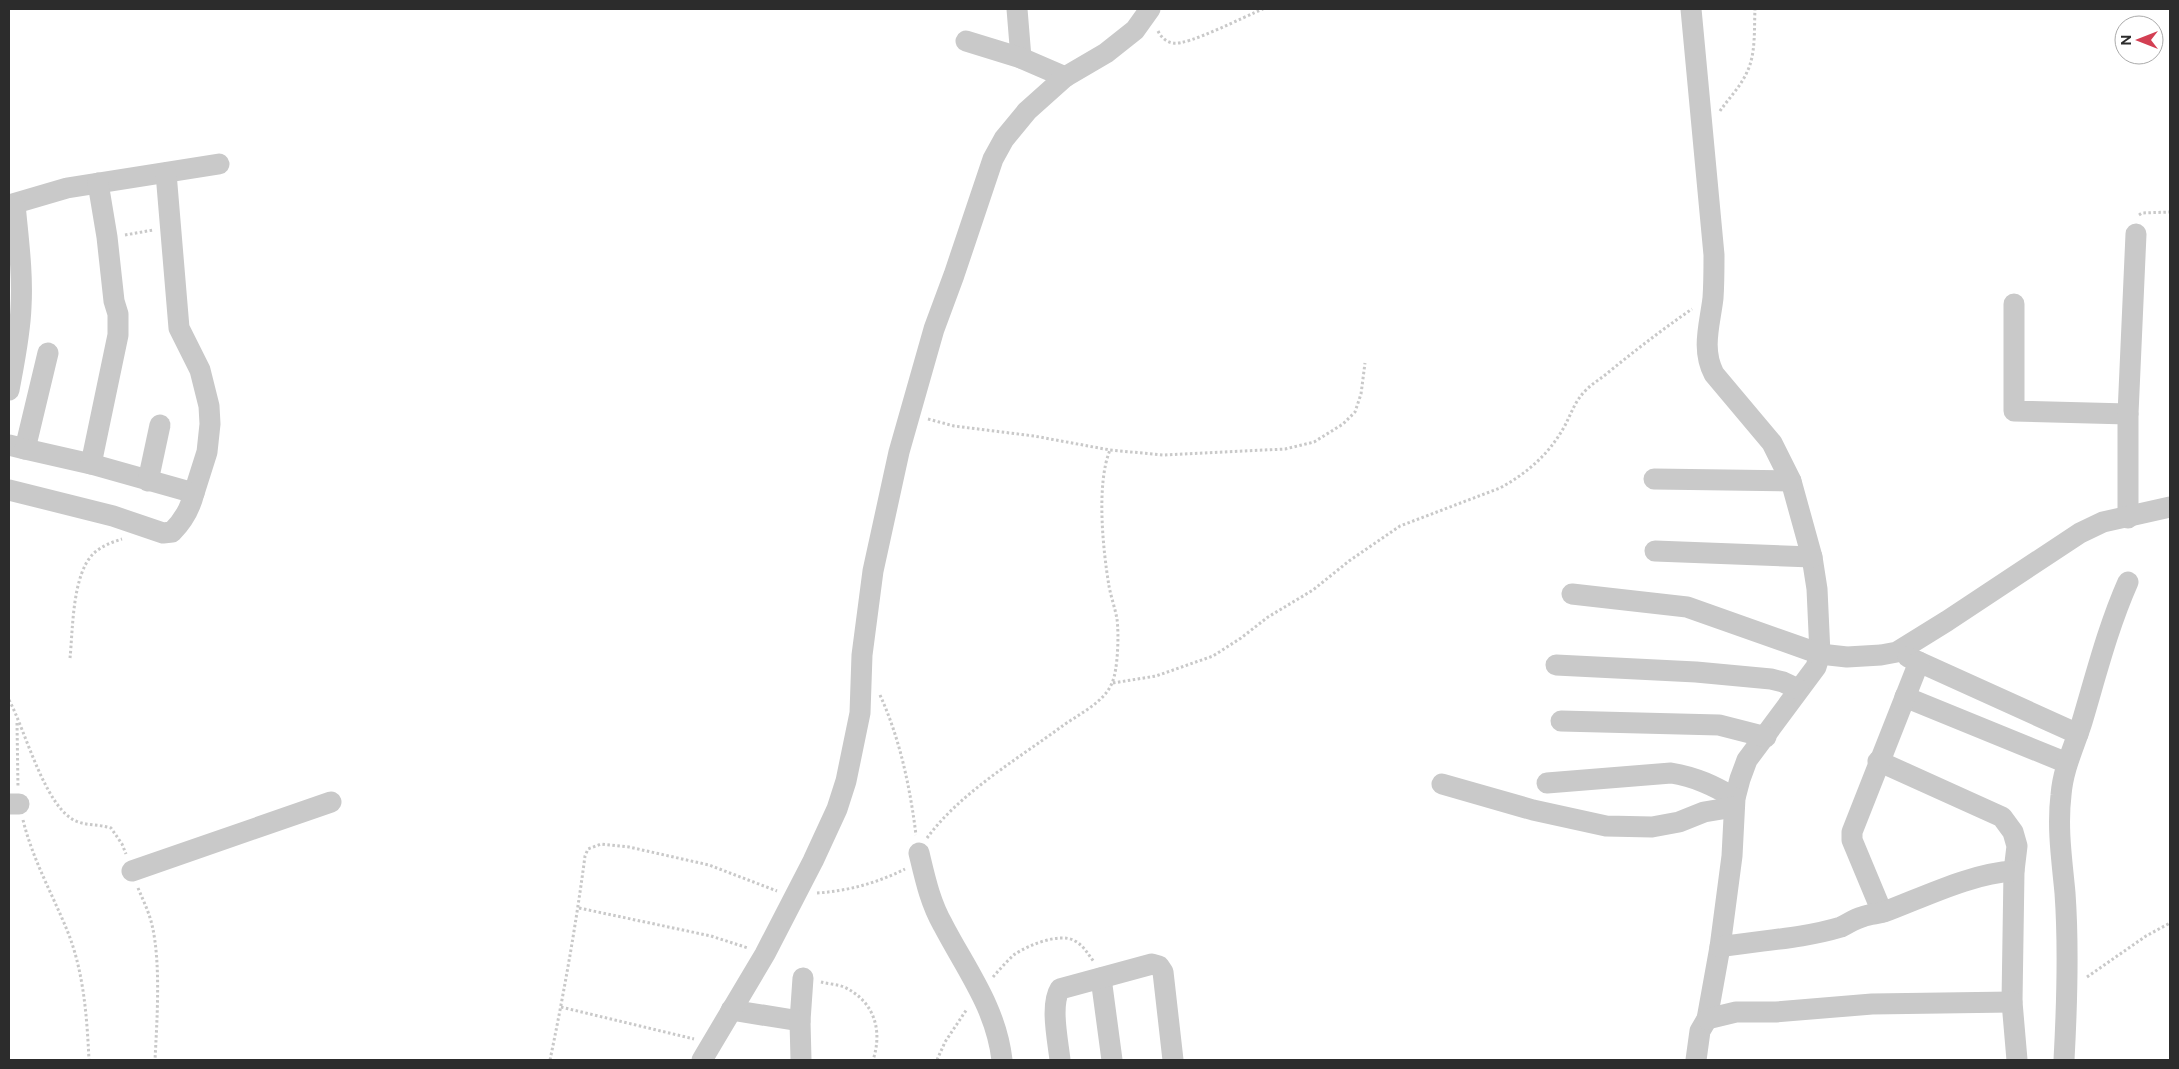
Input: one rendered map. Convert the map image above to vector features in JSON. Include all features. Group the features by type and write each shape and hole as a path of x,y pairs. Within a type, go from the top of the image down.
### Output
{"street":[{"path":"1017,9 1021,58"},
{"path":"1691,9 1714,255 1713,296 1706,349 1708,362 1714,374 1772,443 1791,481 1812,557 1817,589 1820,654 1816,667 1766,737 1747,760 1740,779 1735,803 1732,856 1720,947 1707,1019 1700,1031 1696,1060"},
{"path":"707,1052 765,954 813,861 837,809 846,781 860,713 862,655 873,571 900,452 934,330 993,159 1004,139 1027,112 1065,77 1106,53 1134,30 1149,11"},
{"path":"966,41 1021,58 1065,77"},
{"path":"9,390 15,362 21,307 21,257 12,205 67,188 219,164"},
{"path":"9,490 105,514 163,533 172,532 187,515 206,452 210,424 209,406 200,370 179,328 166,173"},
{"path":"91,464 118,335 118,314 114,301 107,237 98,183"},
{"path":"2128,518 2128,414 2136,234"},
{"path":"2014,304 2014,411 2128,414"},
{"path":"48,353 17,447 91,464 194,493"},
{"path":"148,481 160,425"},
{"path":"1654,478 1791,481"},
{"path":"1572,594 1687,607 1820,654 1847,657 1896,652 1947,621 2080,533 2103,522 2128,518 2170,507"},
{"path":"1655,551 1812,557"},
{"path":"2064,1060 2067,990 2065,893 2059,820 2061,794 2066,763 2078,734 2117,606 2128,582"},
{"path":"1896,652 2078,734"},
{"path":"1882,912 1852,840 1852,832 1919,662"},
{"path":"1556,665 1696,672 1771,679 1783,682 1798,690"},
{"path":"1905,696 2066,763"},
{"path":"1561,721 1719,725 1766,737"},
{"path":"1878,762 2002,817 2013,832 2017,846 2014,871 2012,1002 2017,1060"},
{"path":"1547,783 1671,773 1691,776 1708,783 1735,803"},
{"path":"1442,784 1533,810 1606,826 1652,827 1679,822 1735,803"},
{"path":"132,871 331,802"},
{"path":"919,853 930,897 942,924 980,991 995,1023 1002,1060"},
{"path":"1720,947 1807,935 1843,926 1862,917 1882,912 1934,892 1997,872 2014,871"},
{"path":"1060,1060 1055,1011 1056,995 1060,989 1152,964 1159,966 1162,972 1174,1060"},
{"path":"801,1060 800,1021 803,978"},
{"path":"1101,978 1112,1060"},
{"path":"1707,1019 1736,1012 1776,1012 1872,1004 2012,1002"},
{"path":"731,1010 800,1021"}],"path":[{"path":"1149,11 1161,36 1166,40 1177,43 1188,42 1263,9"},
{"path":"1703,125 1720,111 1743,81 1748,70 1752,56 1755,9"},
{"path":"107,237 171,228"},
{"path":"1112,683 1156,676 1213,656 1242,638 1268,617 1313,590 1349,561 1400,526 1500,488 1514,480 1535,464 1552,446 1564,428 1574,404 1586,390 1655,334 1713,296"},
{"path":"910,414 954,426 1034,436 1119,451 1163,455 1285,449 1314,442 1343,424 1355,412 1362,394 1366,363"},
{"path":"70,658 76,601 86,563 103,547 148,529"},
{"path":"877,689 889,715 902,756 919,853"},
{"path":"9,700 37,766 61,810 75,821 110,828 122,844 152,925 156,1005 155,1060"},
{"path":"18,720 14,804 69,936 78,965 87,1023 89,1060"},
{"path":"2067,990 2146,936 2170,923"},
{"path":"937,1060 945,1042 980,991 1016,953 1060,938 1074,940 1084,948 1094,962 1101,978"},
{"path":"561,1007 707,1052"}]}
